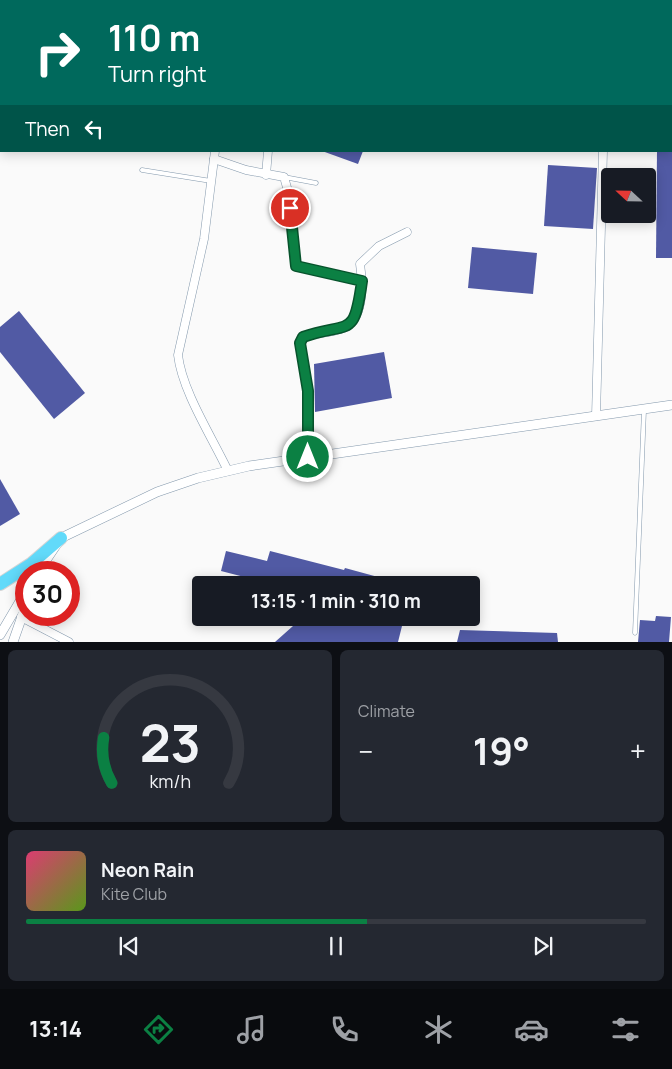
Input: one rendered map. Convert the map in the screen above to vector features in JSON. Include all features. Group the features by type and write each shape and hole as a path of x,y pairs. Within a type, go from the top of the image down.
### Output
{"highway":[{"path":"0,584 31,564 61,538"}],"street":[{"path":"266,175 268,152"},
{"path":"596,416 603,152"},
{"path":"228,470 186,386 180,369 178,355 204,239 215,155 266,175 284,177 288,191 296,266 362,281"},
{"path":"308,457 308,391 300,343 303,337 342,329 352,323 358,309 362,281 360,264 367,255 379,246 407,232"},
{"path":"45,561 61,538 158,492 228,470 672,405"},
{"path":"0,635 15,610"},
{"path":"13,642 18,626"},
{"path":"38,626 69,642"}],"lane":[{"path":"142,170 211,181"},
{"path":"284,177 316,183"},
{"path":"635,633 644,409"}],"building":[{"path":"325,152 363,152 358,164"},
{"path":"657,152 672,152 672,258 656,258"},
{"path":"548,165 597,168 593,229 544,226"},
{"path":"472,247 537,253 533,294 468,288"},
{"path":"19,311 85,393 54,419 0,352 0,327"},
{"path":"384,352 392,398 315,412 314,364"},
{"path":"0,479 20,514 0,526"},
{"path":"226,551 267,561 270,551 374,576 240,576 221,571"},
{"path":"656,616 671,617 669,642 638,642 640,620 655,621"},
{"path":"293,626 402,626 398,642 275,642"},
{"path":"460,630 557,633 558,642 457,642"}],"route":[{"path":"290,208 296,266 362,281 358,309 352,323 342,329 315,333 303,337 300,343 308,391 308,457"}]}
